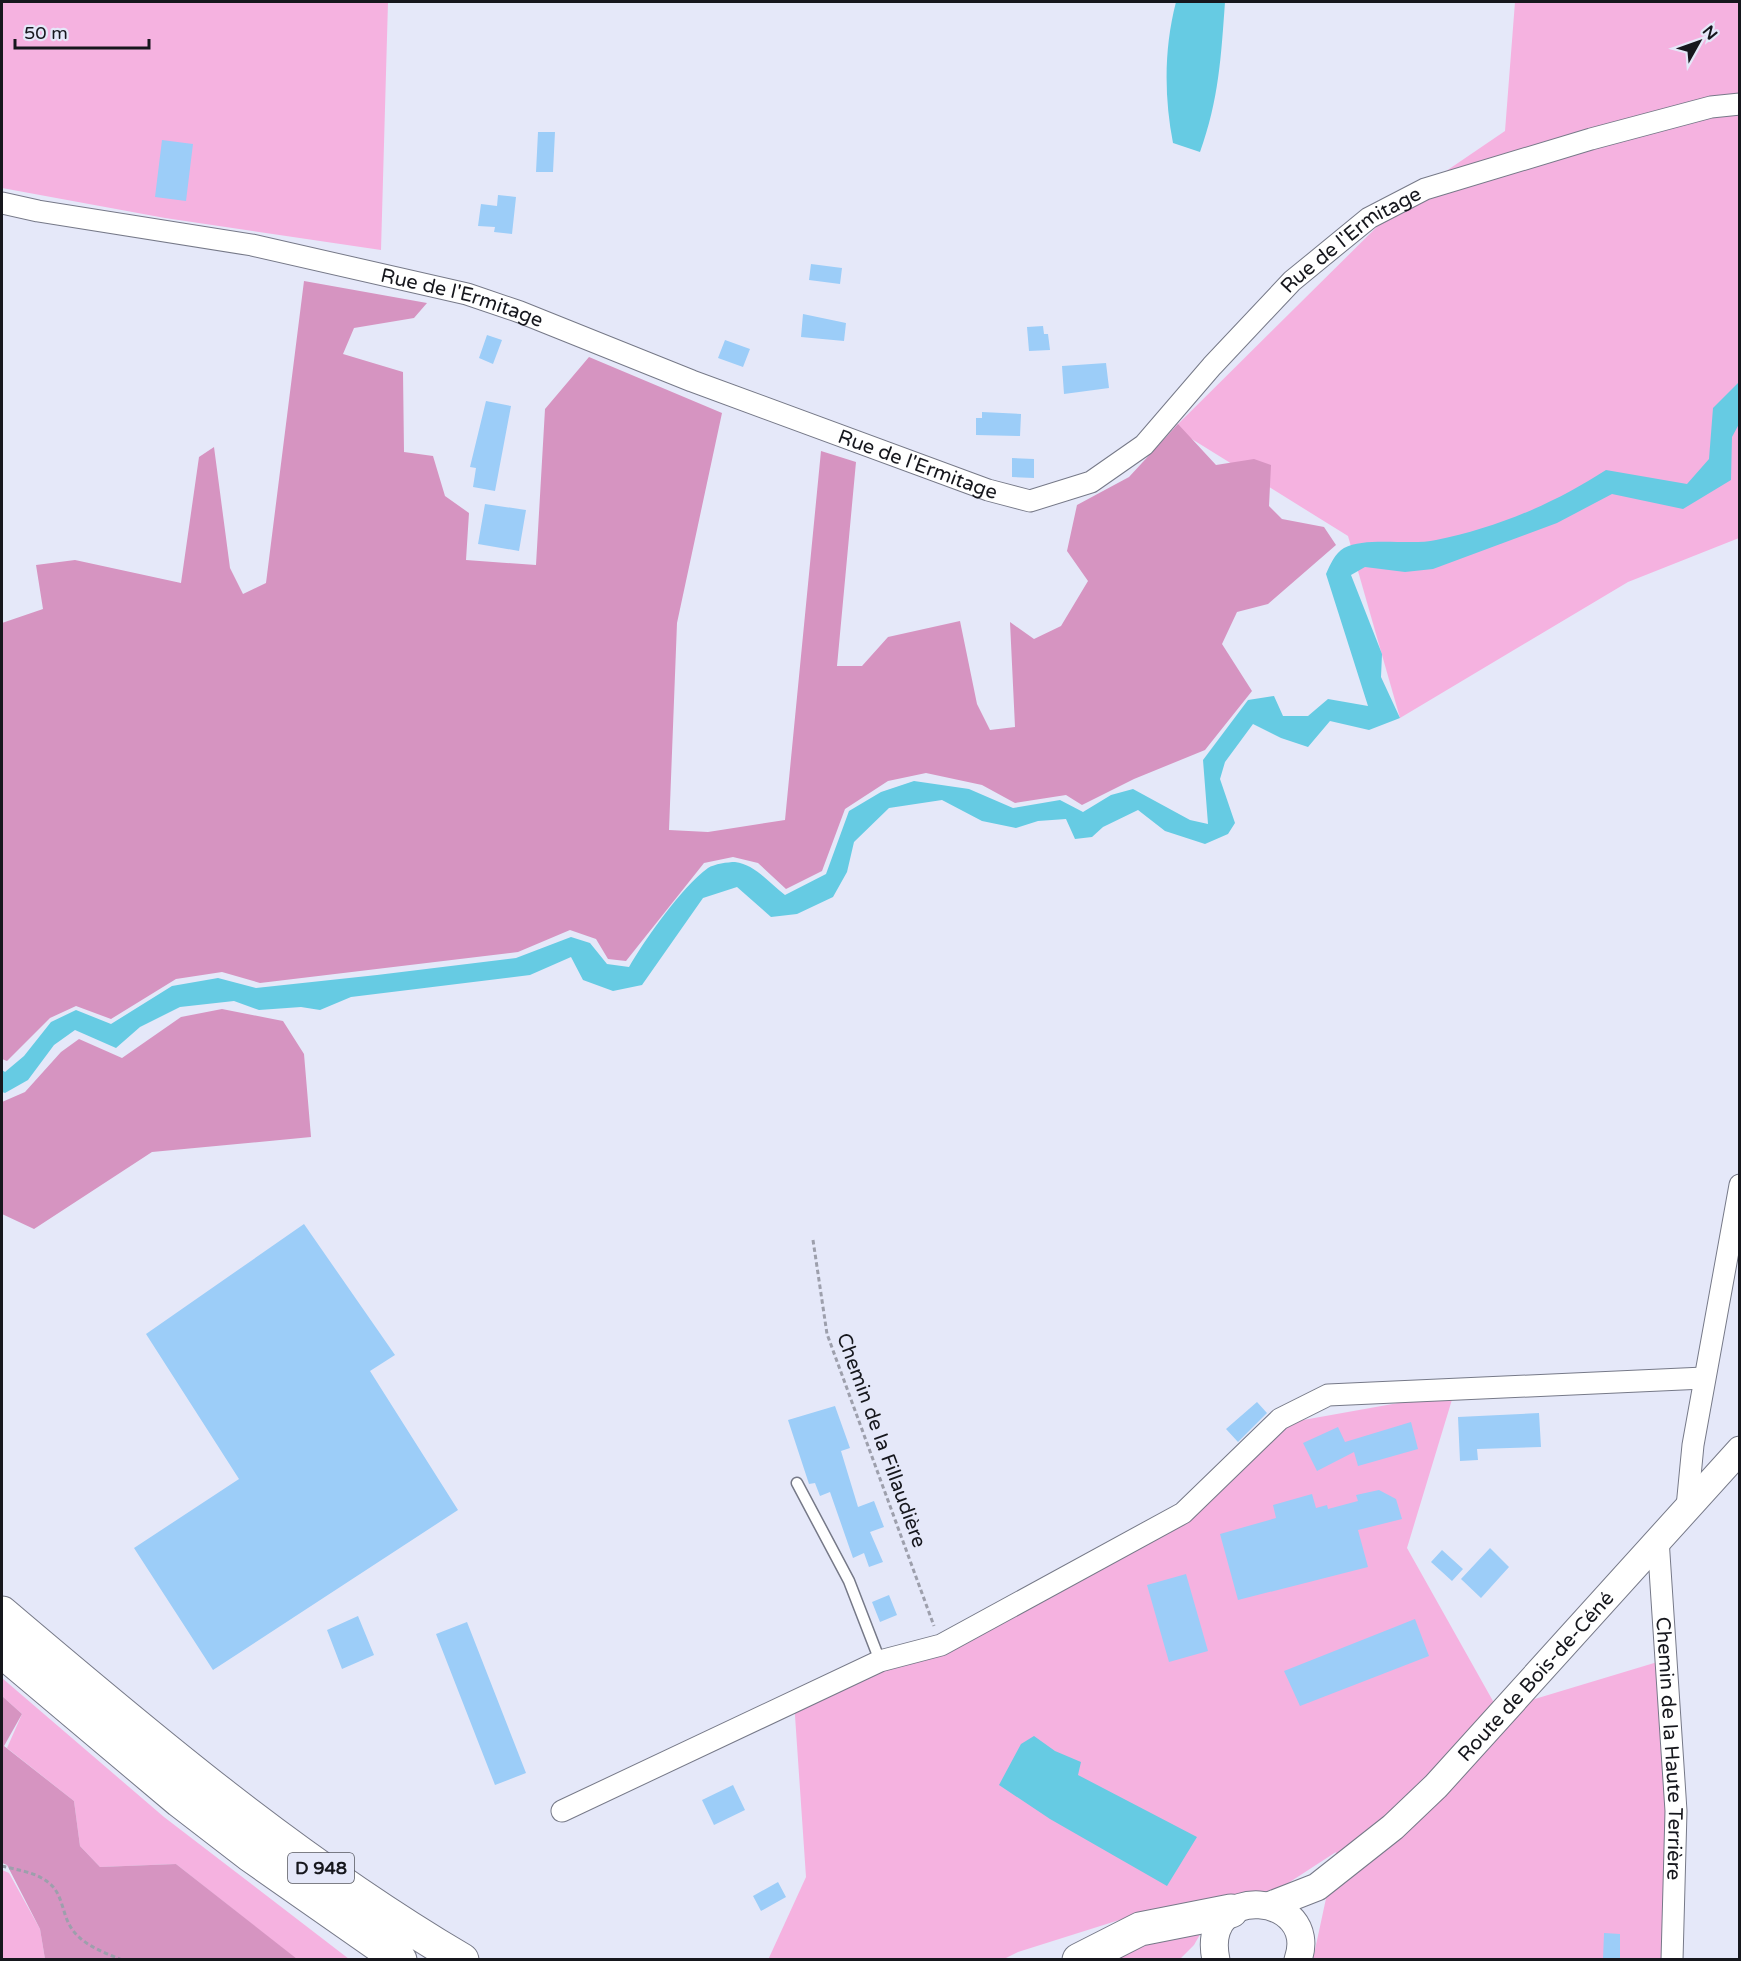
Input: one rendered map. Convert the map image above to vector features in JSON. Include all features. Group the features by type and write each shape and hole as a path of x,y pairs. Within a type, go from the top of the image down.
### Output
{"highway":[{"name":"D 948","path":"2,1613 111,1705 248,1814 363,1898 462,1959"},
{"name":"D 948","path":"2,1651 180,1801 322,1907 400,1959"},
{"path":"322,1907 385,1959"},
{"path":"1079,1959 1140,1929 1232,1911"}],"street":[{"name":"Rue de l'Ermitage","path":"2,203 38,212 252,245 467,294 520,312 692,381 988,490 1030,501 1091,482 1144,445 1212,366 1292,281 1369,218 1425,189 1470,175 1689,113 1740,104"},
{"path":"1687,1507 1704,1378 1740,1185"},
{"path":"562,1810 880,1661 941,1645 1183,1513 1280,1419 1328,1395 1704,1378"},
{"name":"Route de Bois-de-Céné","path":"1317,1887 1386,1833 1436,1786 1740,1450"},
{"name":"Chemin de la Haute Terrière","path":"1658,1539 1676,1811 1672,1959"},
{"path":"1271,1905 1317,1887"},
{"path":"1296,1927 1317,1887"},
{"path":"1209,1955 1216,1933 1232,1911 1244,1905 1257,1903 1271,1905 1290,1918 1300,1940 1298,1959"}],"lane":[{"path":"797,1482 849,1581 880,1661"}],"path":[{"name":"Chemin de la Fillaudière","path":"813,1240 827,1334 941,1645"},
{"path":"2,1866 34,1874 49,1883 58,1893 69,1925 80,1938 94,1948 122,1959"}],"shaded area":[{"path":"2,2 388,2 381,250 165,218 2,188"},
{"path":"1515,2 1739,2 1739,538 1628,582 1400,718 1348,536 1174,428 1405,199 1505,131"},
{"path":"304,281 427,303 414,318 354,328 343,354 403,372 404,452 433,456 445,496 469,513 466,560 536,565 545,409 589,357 722,413 677,623 669,830 708,832 785,820 821,451 856,462 837,666 862,666 888,637 960,621 977,704 990,730 1015,727 1010,622 1034,639 1061,626 1088,581 1067,551 1077,505 1129,477 1178,424 1216,465 1254,459 1271,465 1269,506 1282,519 1324,527 1336,545 1268,604 1237,612 1222,644 1252,691 1205,750 1134,779 1082,805 1066,795 1015,803 982,785 926,773 888,781 845,809 822,871 786,889 758,863 733,857 704,863 626,961 608,959 596,939 570,930 518,952 260,983 222,972 176,979 111,1019 76,1006 50,1018 7,1061 2,1059 2,623 43,609 36,565 75,560 181,583 199,457 214,447 230,568 243,594 266,583"},
{"path":"222,1009 283,1021 304,1054 311,1137 152,1152 34,1229 2,1214 2,1102 25,1092 61,1052 79,1039 122,1058 181,1017"},
{"path":"1454,1393 1407,1548 1498,1710 1674,1657 1679,1959 1313,1959 1336,1852 1279,1889 1151,1910 1018,1952 1004,1959 768,1960 806,1877 794,1701 1145,1544 1292,1422"},
{"path":"2,1678 164,1817 349,1959 296,1959 176,1864 100,1867 80,1846 74,1801 7,1748 22,1714 2,1696"},
{"path":"2,1696 22,1714 4,1746 74,1801 80,1846 100,1867 176,1864 297,1959 45,1959 40,1929 7,1865 2,1863"},
{"path":"2,1870 9,1873 40,1929 45,1959 2,1960"},
{"path":"1206,1924 1194,1945 1180,1959 1099,1960"}],"water":[{"path":"1176,2 1225,2 1215,96 1200,152 1173,143 1170,126 1167,55"},
{"path":"1739,382 1739,424 1732,437 1731,480 1683,509 1612,494 1557,523 1433,569 1405,572 1365,567 1351,575 1382,654 1381,677 1400,718 1369,730 1330,721 1308,747 1281,738 1253,724 1225,762 1220,779 1235,823 1228,834 1205,844 1165,831 1138,810 1103,827 1092,837 1075,839 1066,819 1038,821 1016,828 982,821 942,800 889,808 854,842 847,872 833,897 797,914 771,917 737,887 703,898 642,985 613,991 583,980 571,957 530,975 351,997 320,1010 301,1007 259,1010 234,1001 180,1007 140,1027 116,1048 75,1030 54,1045 28,1080 5,1093 2,1092 2,1070 5,1072 24,1056 51,1022 76,1010 111,1024 172,986 218,978 256,988 516,958 571,937 590,943 607,964 629,967 654,928 676,900 708,868 729,862 743,864 756,871 785,895 826,874 849,811 881,792 914,781 969,789 1013,808 1060,800 1083,812 1111,795 1133,789 1190,820 1208,824 1203,760 1248,700 1274,696 1283,716 1308,716 1328,699 1368,706 1326,574 1341,550 1354,544 1426,542 1481,529 1525,513 1567,493 1606,470 1687,484 1709,459 1713,408"},
{"path":"1034,1736 1055,1751 1081,1762 1078,1775 1197,1837 1167,1886 1050,1819 999,1785 1021,1744"}],"building":[{"path":"538,132 555,132 553,172 536,172"},
{"path":"162,140 193,144 186,201 155,197"},
{"path":"498,195 516,197 512,234 494,232 495,227 478,226 481,204 497,206"},
{"path":"811,264 842,268 840,284 809,280"},
{"path":"803,314 846,323 844,341 801,337"},
{"path":"1043,326 1044,334 1048,334 1050,350 1029,351 1027,327"},
{"path":"487,335 502,340 493,364 479,358"},
{"path":"725,340 750,349 743,367 718,358"},
{"path":"1106,363 1109,388 1064,394 1062,366"},
{"path":"486,401 511,406 495,491 473,487 476,468 470,467"},
{"path":"982,412 1021,414 1020,436 976,435 976,418 982,418"},
{"path":"1012,458 1034,459 1034,478 1012,477"},
{"path":"485,504 526,510 519,551 478,544"},
{"path":"304,1224 395,1355 370,1371 458,1510 213,1670 134,1548 239,1479 146,1334"},
{"path":"1257,1402 1267,1413 1238,1442 1226,1429"},
{"path":"835,1406 850,1448 841,1451 858,1507 874,1501 884,1527 870,1532 883,1562 869,1567 864,1553 853,1558 830,1492 820,1496 815,1483 809,1484 788,1420"},
{"path":"1539,1413 1541,1447 1477,1449 1478,1460 1460,1461 1458,1417"},
{"path":"1411,1422 1418,1449 1358,1466 1354,1452 1317,1471 1303,1443 1338,1427 1345,1442"},
{"path":"1379,1490 1396,1499 1402,1519 1358,1530 1368,1567 1238,1600 1220,1534 1276,1518 1273,1505 1312,1494 1316,1508 1327,1505 1328,1509 1358,1501 1356,1495"},
{"path":"1490,1548 1509,1567 1481,1598 1461,1579"},
{"path":"1442,1550 1463,1569 1452,1581 1431,1562"},
{"path":"1186,1574 1208,1651 1169,1662 1147,1585"},
{"path":"889,1595 897,1615 880,1622 872,1602"},
{"path":"358,1616 374,1655 342,1669 327,1630"},
{"path":"1415,1619 1429,1656 1300,1706 1284,1671"},
{"path":"467,1622 526,1773 495,1785 436,1634"},
{"path":"733,1785 745,1810 714,1825 702,1800"},
{"path":"778,1882 786,1897 761,1911 753,1896"},
{"path":"1604,1933 1620,1934 1620,1959 1603,1959"}]}
